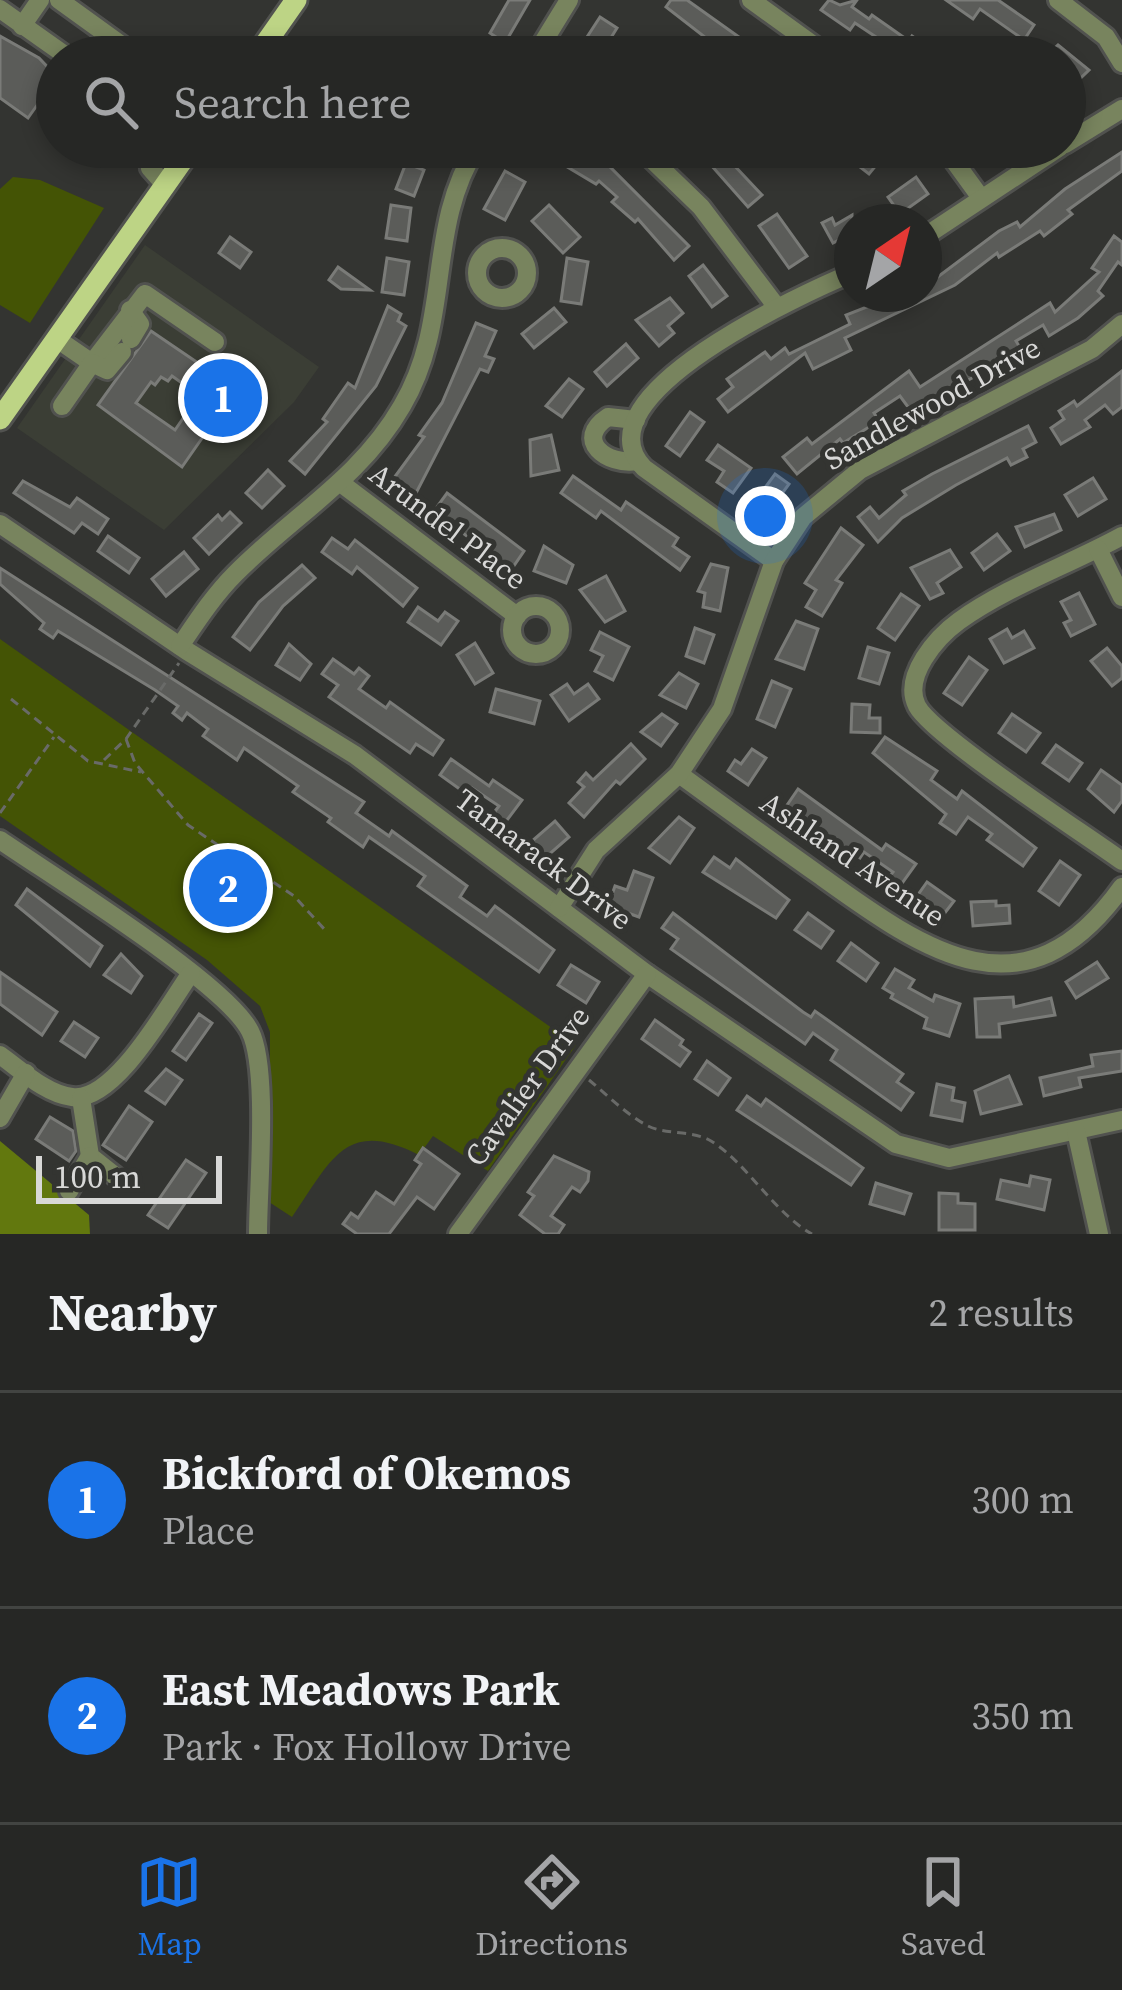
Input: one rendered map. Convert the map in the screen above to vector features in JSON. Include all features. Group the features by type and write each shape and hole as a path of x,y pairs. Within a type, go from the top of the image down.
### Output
{"main road":[{"path":"271,36 296,0"},
{"path":"0,419 177,168"}],"street":[{"path":"22,26 40,0"},
{"path":"59,0 109,36"},
{"path":"548,36 569,0"},
{"path":"751,0 801,36"},
{"path":"1058,0 1106,38 1122,63"},
{"path":"1,12 37,36"},
{"path":"1086,131 1122,109"},
{"path":"150,168 165,185"},
{"path":"183,649 236,572 342,484 387,429 421,371 437,316 446,209 466,168"},
{"path":"661,168 701,207 776,306"},
{"path":"959,168 981,198"},
{"path":"942,225 1027,168"},
{"path":"443,264 477,272"},
{"path":"637,461 634,430 644,406 725,333 834,281"},
{"path":"62,406 145,294 215,342"},
{"path":"57,339 107,370 140,324 130,310"},
{"name":"Sandlewood Drive","path":"559,908 596,850 679,775 730,692 774,561 803,517 860,470 1092,349 1122,324"},
{"path":"634,430 608,417 593,434 602,456 637,461 774,561"},
{"name":"Arundel Place","path":"342,484 517,616"},
{"name":"Tamarack Drive","path":"0,524 183,649 355,754 647,974 896,1144 949,1158 1122,1120"},
{"path":"1122,536 979,609 939,640 922,663 913,692 918,708 933,723 1122,861"},
{"path":"1098,549 1122,597"},
{"name":"Ashland Avenue","path":"679,775 906,937 959,959 1020,960 1070,941 1122,887"},
{"path":"0,840 190,973 252,1033 258,1071 258,1234"},
{"path":"0,1055 54,1092 81,1098 94,1095 119,1074 190,973"},
{"name":"Cavalier Drive","path":"458,1234 647,974"},
{"path":"0,1118 26,1073"},
{"path":"69,1191 90,1156 81,1098"},
{"path":"1076,1131 1099,1234"},
{"path":"90,1156 118,1180"}],"path":[{"path":"102,761 126,739 183,649"},
{"path":"11,699 88,761 145,773"},
{"path":"0,813 54,736"},
{"path":"126,739 145,773 188,825 295,896 326,932"},
{"path":"574,1069 649,1127 712,1142 754,1185 770,1193 791,1224 812,1234"}],"shaded area":[{"path":"145,245 319,367 294,402 164,530 17,428"}],"green space":[{"path":"13,177 40,180 104,208 30,323 0,305 0,189"},
{"path":"0,639 576,1045 488,1171 433,1136 419,1155 394,1144 357,1143 330,1163 292,1217 269,1202 270,1032 260,1006 207,960 0,816"},
{"path":"0,1141 89,1215 90,1234 0,1234"}],"building":[{"path":"509,0 530,0 509,36 490,33"},
{"path":"671,0 687,0 738,36 703,36 666,7"},
{"path":"829,0 840,5 857,0 852,7 902,36 874,36 855,23 850,30 821,10"},
{"path":"946,0 998,0 1034,25 1027,36 1018,36 980,9 973,19"},
{"path":"600,17 617,28 612,36 588,36"},
{"path":"0,36 36,56 36,107 28,118 0,98"},
{"path":"1122,152 1122,171 1068,210 1072,214 1044,236 1040,231 999,257 997,253 942,291 942,274 999,231 1017,222 1020,227 1065,189"},
{"path":"404,168 424,170 414,196 396,189"},
{"path":"569,168 611,168 689,246 674,260 638,219 635,222 612,202 617,197 599,181 596,184"},
{"path":"714,168 737,168 762,195 748,207"},
{"path":"505,171 525,182 505,220 484,209"},
{"path":"916,177 928,194 914,204 893,204 888,197"},
{"path":"391,205 411,208 407,241 386,238"},
{"path":"549,205 580,237 563,253 532,221"},
{"path":"777,214 807,256 789,268 759,226"},
{"path":"832,218 834,223 833,243 822,223"},
{"path":"1114,236 1122,242 1122,265 1118,262 1098,291 1103,296 1078,318 1049,336 1043,325 1016,341 1022,351 911,411 900,396 874,413 879,421 843,443 840,439 797,474 783,457 807,438 812,444 909,371 920,387 1050,303 1055,312 1099,272 1092,268"},
{"path":"230,237 251,252 240,268 219,253"},
{"path":"387,258 409,262 404,295 382,292"},
{"path":"567,258 588,262 581,304 561,301"},
{"path":"703,265 727,296 712,307 689,276"},
{"path":"338,267 370,290 341,289 329,280"},
{"path":"670,298 683,313 668,326 674,333 659,346 636,320"},
{"path":"388,306 401,314 398,321 406,326 376,386 305,474 290,461 327,422 323,419 348,383 355,388"},
{"path":"554,308 566,322 534,348 522,334"},
{"path":"899,312 845,338 851,350 813,369 805,353 728,412 718,399 733,387 727,379 765,352 771,359 785,348 789,354 850,324 846,315"},
{"path":"476,323 496,331 485,356 494,359 488,372 480,369 413,499 391,482 424,437 419,435 442,403"},
{"path":"151,331 226,382 240,364 262,379 234,420 221,411 182,467 98,405","holes":["172,376 199,395 175,430 136,403 151,382 155,385 161,377 168,381"]},
{"path":"626,344 638,358 607,386 595,372"},
{"path":"1122,371 1122,407 1113,414 1105,405 1085,420 1090,427 1061,444 1051,428 1064,419 1059,411 1074,401 1077,406"},
{"path":"569,379 583,389 562,417 546,406"},
{"path":"690,412 704,422 680,456 666,446"},
{"path":"1028,426 1036,442 1023,449 1027,457 1011,465 1007,458 956,485 902,518 878,542 858,517 870,507 879,518 906,495 903,491"},
{"path":"551,435 559,470 531,476 530,440"},
{"path":"718,445 751,468 733,493 717,482 724,471 707,460"},
{"path":"268,470 284,486 262,508 246,493"},
{"path":"775,474 789,484 765,517 751,507"},
{"path":"573,476 621,510 626,502 678,538 673,546 689,557 680,570 601,511 596,518 561,493"},
{"path":"1093,478 1106,499 1078,516 1065,495"},
{"path":"23,481 70,507 77,498 108,519 98,534 82,523 74,533 14,493"},
{"path":"447,493 524,551 511,570 434,511"},
{"path":"230,512 241,523 209,554 194,538 218,515 222,520"},
{"path":"1054,514 1061,530 1025,547 1016,527"},
{"path":"841,528 863,545 836,580 842,583 822,616 806,607 816,590 805,583"},
{"path":"997,534 1010,551 984,570 972,553"},
{"path":"108,536 139,558 129,573 98,551"},
{"path":"332,538 348,549 355,540 417,588 403,606 357,567 352,574 322,552"},
{"path":"544,546 573,565 566,583 534,571"},
{"path":"950,550 961,567 937,583 943,593 930,599 911,568"},
{"path":"184,552 198,569 166,596 152,579"},
{"path":"711,564 728,568 720,611 703,607 705,593 698,591"},
{"path":"302,565 315,578 283,606 250,650 233,637 259,602"},
{"path":"0,568 364,802 356,813 389,836 392,831 467,886 460,897 487,916 495,906 554,950 539,972 418,886 425,876 369,837 363,847 328,822 331,818 293,792 298,786 244,748 237,760 203,736 208,729 187,713 182,720 173,713 178,706 155,690 58,631 53,638 40,629 44,623 0,584"},
{"path":"606,576 625,611 605,622 580,590"},
{"path":"1079,593 1095,624 1071,636 1064,623 1071,620 1061,602"},
{"path":"901,594 919,606 895,640 878,628"},
{"path":"418,607 438,621 445,612 458,621 441,645 408,622"},
{"path":"796,621 818,629 804,669 776,659"},
{"path":"695,628 714,635 704,663 686,656"},
{"path":"1007,629 1012,638 1024,631 1034,648 1004,663 990,639"},
{"path":"600,632 629,647 613,680 595,671 603,656 591,650"},
{"path":"475,643 493,673 475,684 457,655"},
{"path":"289,644 311,664 300,680 276,665"},
{"path":"868,647 889,653 879,684 859,678"},
{"path":"1107,648 1122,666 1122,678 1112,686 1091,661"},
{"path":"969,657 987,670 962,705 944,693"},
{"path":"333,659 354,674 359,668 369,676 359,689 386,708 390,702 443,740 433,755 416,744 410,753 329,697 338,685 322,674"},
{"path":"679,673 698,684 686,708 660,695"},
{"path":"772,681 791,689 775,727 757,719"},
{"path":"567,684 574,694 588,684 599,699 569,721 551,695"},
{"path":"496,689 540,701 534,724 490,712"},
{"path":"852,704 870,705 869,718 880,718 880,733 851,732"},
{"path":"662,714 677,724 661,746 641,732"},
{"path":"1012,714 1040,733 1026,752 999,733"},
{"path":"885,737 937,771 931,780 957,799 962,791 1036,848 1023,866 987,840 992,834 968,817 956,834 940,823 946,814 873,753"},
{"path":"631,744 645,759 620,784 616,781 584,817 569,803 584,787 578,782 586,773 593,780"},
{"path":"1056,745 1082,763 1069,781 1043,763"},
{"path":"752,749 766,758 748,785 728,771 735,760 741,764"},
{"path":"451,759 489,786 493,780 522,800 504,824 492,815 499,806 472,788 468,795 440,775"},
{"path":"1101,770 1122,785 1122,801 1114,812 1088,789"},
{"path":"798,789 882,850 886,844 916,864 898,889 886,881 893,872 864,852 860,858 785,808"},
{"path":"679,817 694,828 670,863 649,848"},
{"path":"555,821 569,837 545,858 531,842"},
{"path":"714,857 730,868 736,859 789,900 776,918 703,872"},
{"path":"1060,861 1080,875 1059,905 1039,891"},
{"path":"634,871 653,878 639,917 608,906 615,886 627,890"},
{"path":"927,882 954,901 941,918 915,899"},
{"path":"27,889 102,946 90,966 16,905"},
{"path":"996,901 996,906 1009,905 1010,923 973,926 971,902"},
{"path":"673,913 803,1012 811,1017 815,1011 903,1074 897,1082 913,1093 901,1110 831,1060 837,1050 813,1033 805,1044 671,949 678,939 662,928"},
{"path":"808,913 833,931 821,948 795,930"},
{"path":"851,943 878,963 866,981 838,961"},
{"path":"121,954 142,976 131,993 104,975"},
{"path":"1097,962 1108,978 1076,998 1066,982"},
{"path":"571,965 599,982 586,1003 558,985"},
{"path":"895,969 914,980 909,988 933,1001 935,995 960,1004 949,1036 924,1028 927,1018 891,998 893,994 883,988"},
{"path":"0,972 57,1012 42,1035 0,1004"},
{"path":"1013,997 1014,1007 1051,998 1055,1015 999,1024 1000,1037 977,1037 975,999"},
{"path":"199,1014 212,1023 186,1060 173,1051"},
{"path":"655,1020 683,1040 680,1045 690,1052 680,1066 642,1039"},
{"path":"74,1022 98,1038 85,1057 61,1041"},
{"path":"1122,1051 1122,1071 1079,1078 1081,1087 1044,1096 1040,1078 1093,1066 1091,1055"},
{"path":"707,1061 730,1078 718,1095 695,1079"},
{"path":"166,1069 182,1080 165,1104 146,1091"},
{"path":"1009,1076 1021,1104 981,1114 975,1091"},
{"path":"937,1084 954,1088 952,1100 965,1103 962,1121 931,1115"},
{"path":"747,1096 761,1106 766,1099 863,1168 851,1185 737,1110"},
{"path":"129,1106 152,1122 126,1160 103,1145"},
{"path":"50,1117 73,1131 76,1151 69,1161 36,1139"},
{"path":"423,1148 459,1174 434,1209 417,1197 389,1234 357,1234 343,1224 351,1213 358,1218 376,1192 394,1204 421,1164 415,1160"},
{"path":"554,1156 589,1172 588,1181 580,1192 572,1187 551,1216 564,1225 558,1234 545,1234 520,1215 534,1196 528,1192"},
{"path":"186,1160 206,1173 168,1228 148,1215"},
{"path":"1031,1176 1050,1180 1044,1210 997,1199 1001,1180 1029,1186"},
{"path":"876,1183 911,1194 904,1214 870,1204"},
{"path":"939,1193 958,1194 958,1203 975,1204 975,1230 939,1230"}],"place":[{"name":"Bickford of Okemos","path":"223,398"},
{"name":"East Meadows Park","path":"228,888"}]}
